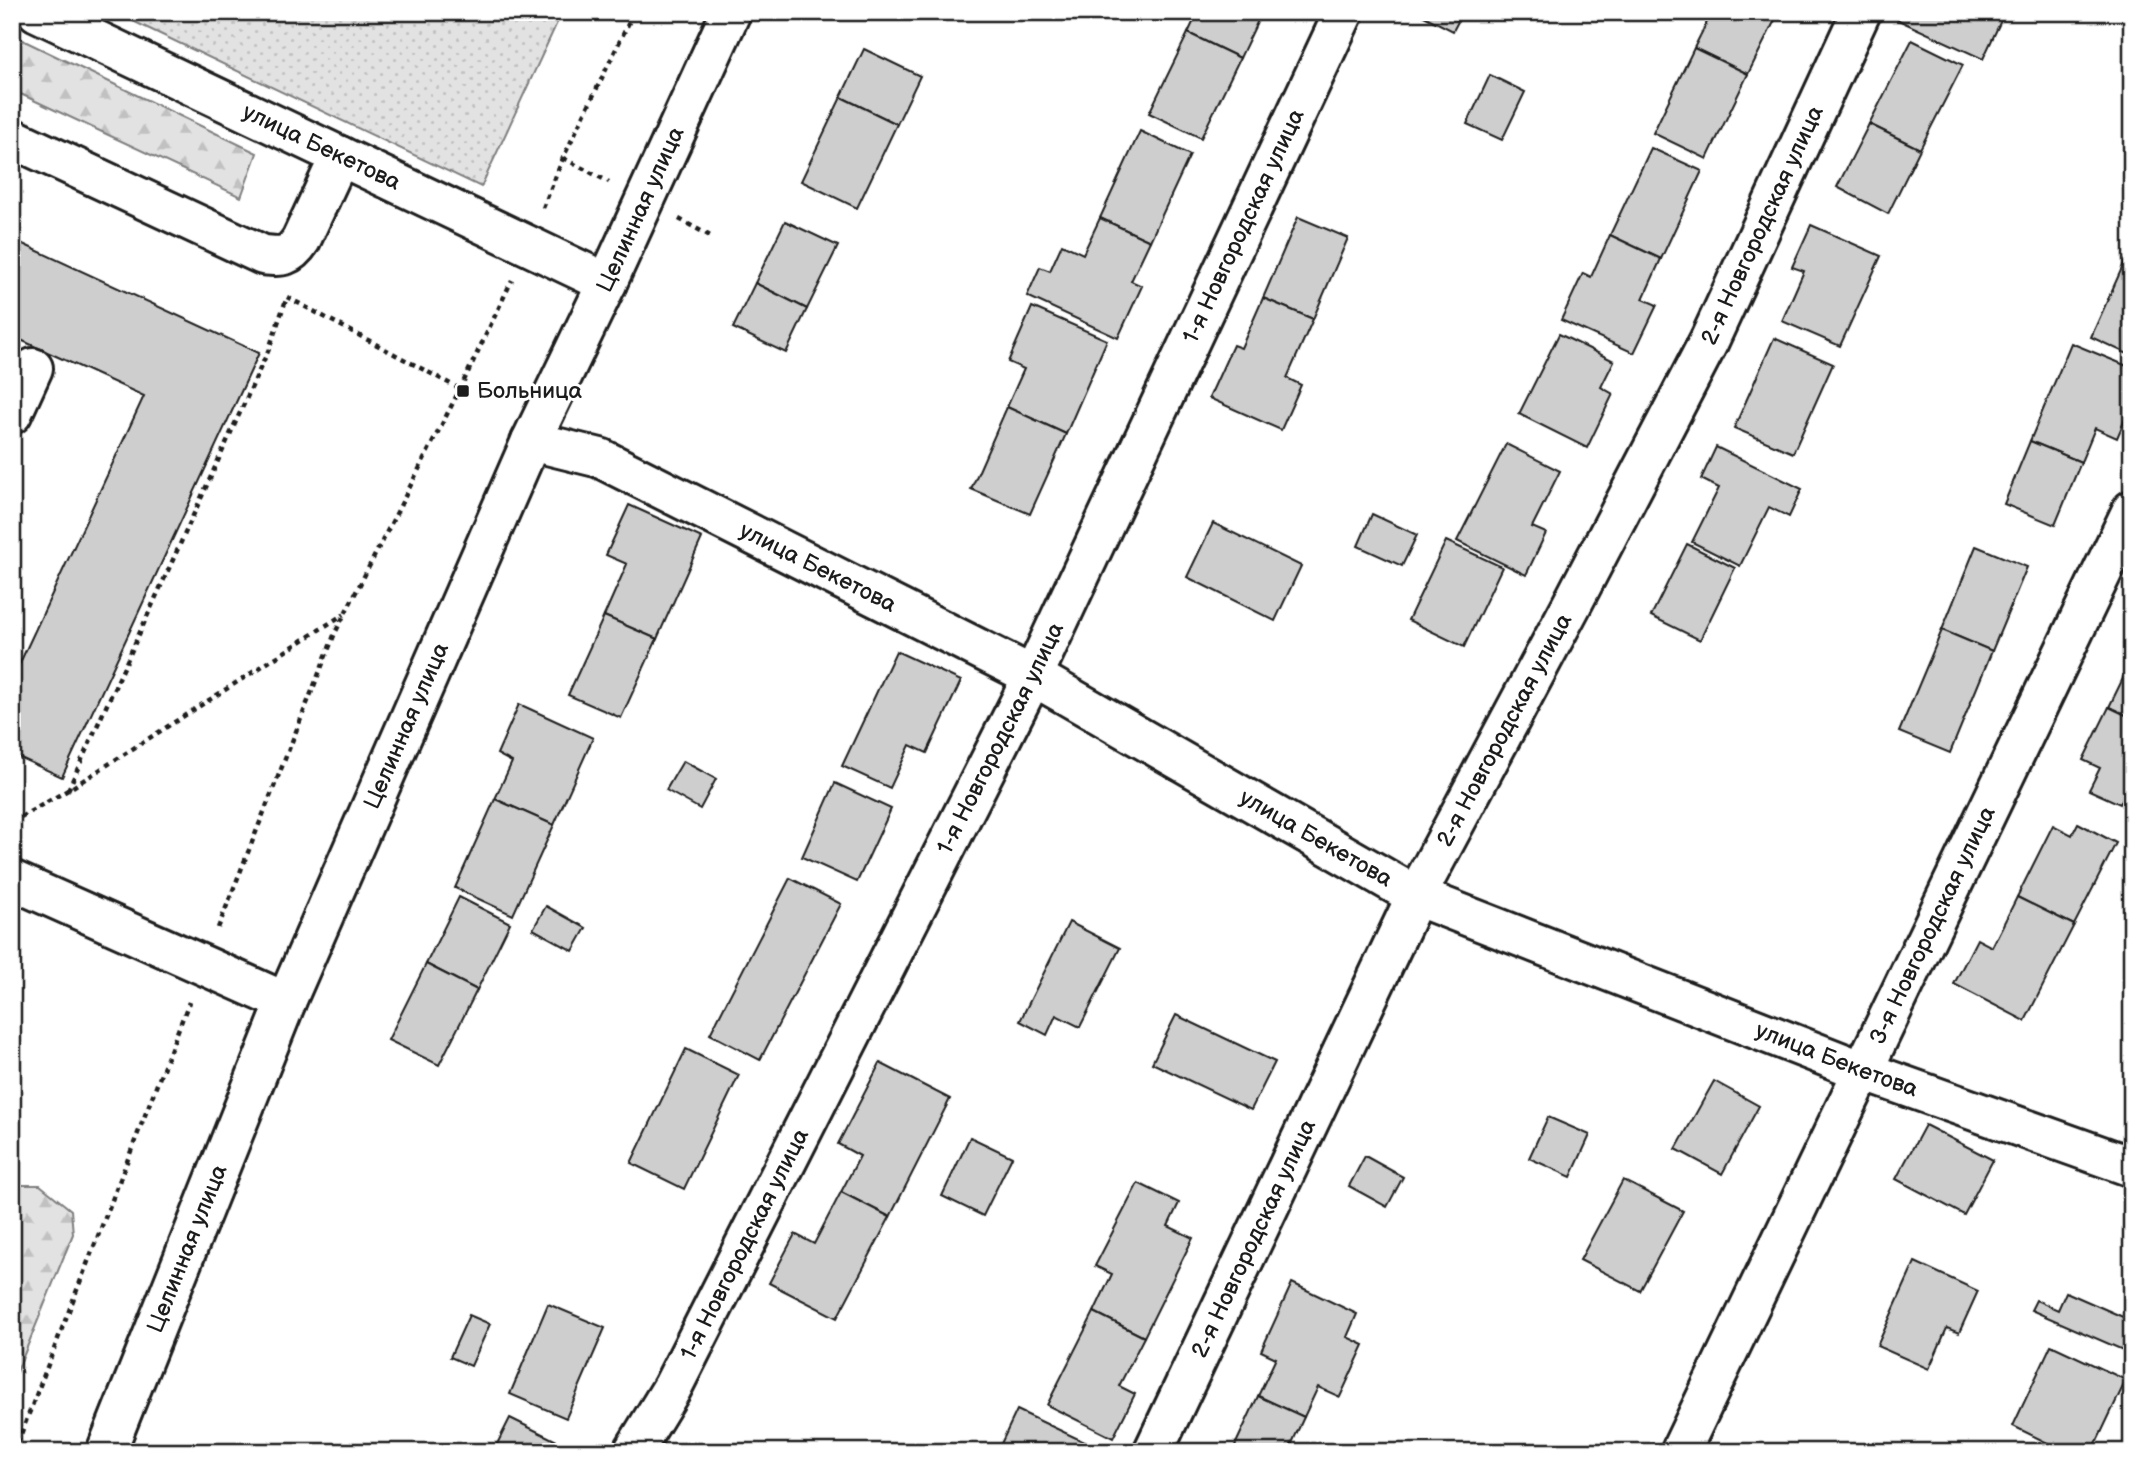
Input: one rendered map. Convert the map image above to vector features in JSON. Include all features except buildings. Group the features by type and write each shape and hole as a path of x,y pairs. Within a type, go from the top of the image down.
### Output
{"street":[{"name":"улица Бекетова","path":"37,12 607,283"},
{"name":"Целинная улица","path":"106,1452 286,1002 531,441 607,283 731,12"},
{"name":"1-я Новгородская улица","path":"633,1452 672,1388 1032,676 1344,12"},
{"name":"2-я Новгородская улица","path":"1153,1452 1416,896 1709,341 1861,12"},
{"path":"12,138 263,255 279,257 293,253 301,240 340,156"},
{"path":"12,414 33,368"},
{"name":"улица Бекетова","path":"531,441 600,458 1032,676 1416,896 1863,1071 2132,1167"},
{"name":"3-я Новгородская улица","path":"1680,1452 2132,510"},
{"path":"12,880 286,1002"}],"path":[{"path":"14,1452 330,646 460,389 528,245 564,158 634,12"},
{"path":"68,790 269,349 287,297 293,253"},
{"path":"287,297 460,389"},
{"path":"12,822 68,790 346,613"}],"green space":[{"path":"114,12 562,12 481,187"},
{"path":"12,35 257,153 241,197 12,90"},
{"path":"12,1185 40,1185 71,1210 73,1234 12,1384"}],"place":[{"name":"Больница","path":"463,391"}]}
